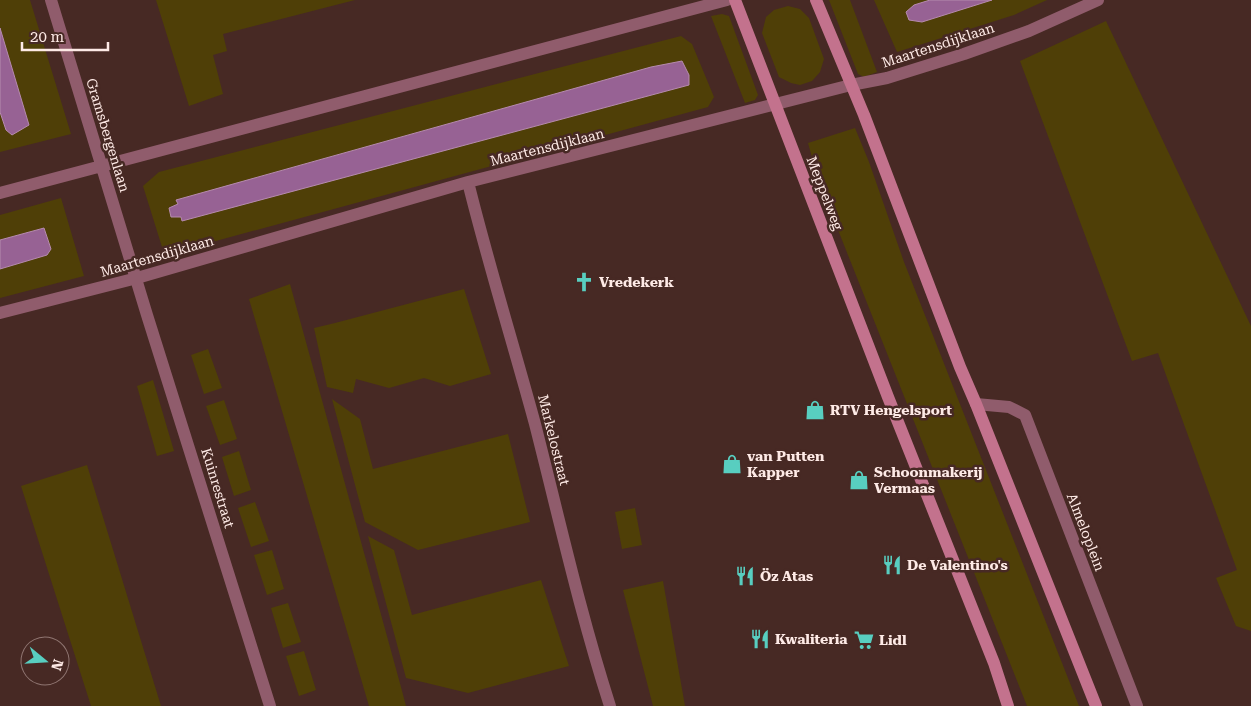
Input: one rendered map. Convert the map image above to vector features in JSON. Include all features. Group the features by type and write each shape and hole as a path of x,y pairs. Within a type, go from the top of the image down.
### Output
{"main road":[{"name":"Meppelweg","path":"735,0 888,397 994,663 1008,706"},
{"path":"816,0 852,85 960,367 1096,706"}],"street":[{"name":"Gramsbergenlaan","path":"51,0 137,278"},
{"path":"0,193 727,0"},
{"name":"Maartensdijklaan","path":"0,313 137,278 468,182 886,78 1029,32 1098,0"},
{"name":"Markelostraat","path":"468,182 610,706"},
{"name":"Kuinrestraat","path":"137,278 270,706"},
{"name":"Almeloplein","path":"976,404 1009,407 1024,416 1137,706"}],"shaded area":[{"path":"0,0 30,0 71,134 0,152 0,112 6,130 29,125 0,28"},
{"path":"156,0 355,0 223,34 227,51 213,55 223,94 189,106"},
{"path":"829,0 850,0 877,72 864,77 858,74"},
{"path":"874,0 930,0 914,5 909,20 922,22 992,0 1047,0 1014,15 897,52"},
{"path":"930,0 992,0 922,22 909,20 906,12 914,5"},
{"path":"788,6 800,9 809,18 824,59 820,72 812,81 800,85 779,77 762,33 766,17 774,10"},
{"path":"722,14 729,16 758,95 755,100 745,103 711,16"},
{"path":"1106,21 1251,326 1251,631 1236,626 1216,578 1237,570 1158,353 1132,361 1020,61"},
{"path":"0,28 29,125 12,135 6,130 0,112"},
{"path":"681,36 692,44 714,97 708,107 183,250 162,247 143,186 159,172","holes":["651,67 689,75 688,85 182,221 181,217 169,207 178,204 177,200"]},
{"path":"682,61 689,75 689,85 182,221 181,217 171,217 169,208 178,204 176,200 651,67"},
{"path":"855,128 904,262 1079,706 1027,706 819,182 808,143"},
{"path":"61,198 84,276 0,298 0,269 47,255 44,228 0,240 0,215"},
{"path":"44,228 51,249 47,255 0,269 0,240"},
{"path":"290,284 406,706 369,706 249,299"},
{"path":"464,289 491,374 450,386 424,378 389,388 356,379 353,393 327,387 314,328"},
{"path":"208,349 222,388 204,394 191,355"},
{"path":"153,380 174,451 157,456 137,386"},
{"path":"332,399 360,419 373,469 508,434 530,522 418,550 365,522"},
{"path":"224,400 237,439 220,445 206,406"},
{"path":"239,451 251,490 234,496 222,457"},
{"path":"87,465 161,706 91,706 21,486"},
{"path":"255,502 269,541 251,547 238,508"},
{"path":"635,508 642,545 622,549 615,512"},
{"path":"368,536 394,550 412,615 541,580 569,666 468,693 406,678"},
{"path":"272,550 284,589 267,595 254,555"},
{"path":"663,581 685,706 653,706 623,590"},
{"path":"288,603 301,642 283,648 271,608"},
{"path":"304,651 316,690 299,696 286,656"}],"place":[{"name":"Vredekerk","path":"584,282"},
{"name":"RTV Hengelsport","path":"815,410"},
{"name":"van Putten Kapper","path":"732,464"},
{"name":"Schoonmakerij Vermaas","path":"859,480"},
{"name":"De Valentino's","path":"892,565"},
{"name":"Öz Atas","path":"745,576"},
{"name":"Kwaliteria","path":"760,639"},
{"name":"Lidl","path":"864,640"}]}
